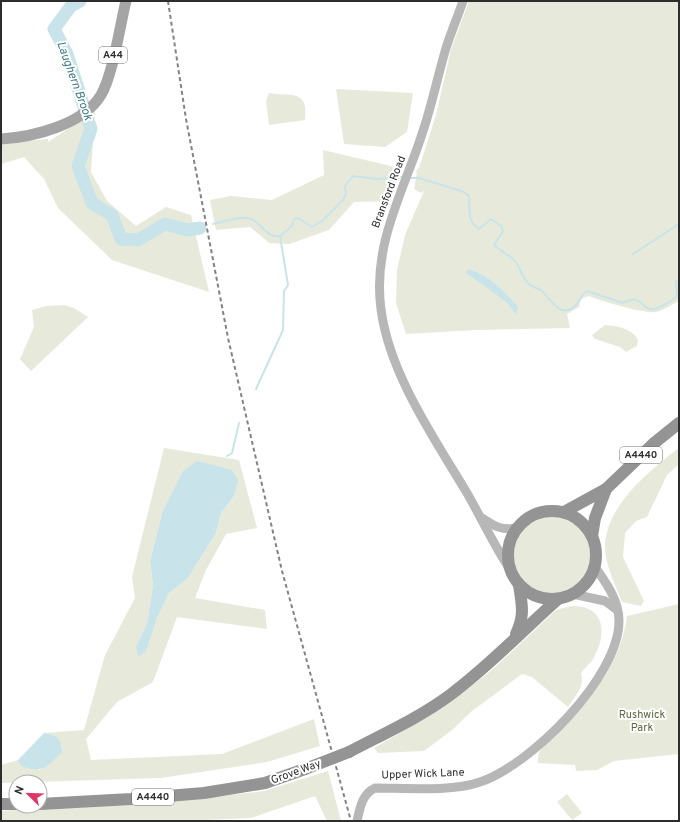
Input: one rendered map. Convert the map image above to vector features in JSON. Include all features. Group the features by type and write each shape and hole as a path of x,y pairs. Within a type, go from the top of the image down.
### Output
{"highway":[{"name":"A4440","path":"564,512 606,489 653,444 679,423"},
{"name":"A4440","path":"592,536 595,518 606,489"},
{"path":"555,510 564,512 581,521 592,536 597,556 595,567 587,582 574,594 558,599 541,598 529,593 519,585 511,571 508,560 508,548 511,537 517,528 526,519 536,513 555,510"},
{"name":"A4440","path":"514,638 522,621 523,610 519,585"},
{"name":"A4440","path":"514,638 558,599"},
{"name":"Grove Way","path":"48,804 204,793 265,783 305,770 349,752 422,714 474,676 514,638"}],"main road":[{"name":"A44","path":"1,139 40,133 77,118 92,106 101,95 107,80 126,1"},
{"name":"Bransford Road","path":"463,1 447,47 428,116 410,169 388,225 380,259 380,309 385,332 407,388 482,518 493,544 511,571"},
{"name":"Bransford Road","path":"482,518 500,529 508,530 517,528"},
{"path":"595,567 613,594 617,610"},
{"path":"574,594 605,601 617,610"},
{"name":"Upper Wick Lane","path":"357,821 360,808 369,791 375,788 470,785 493,777 525,756 546,739 583,701 598,679 617,638 619,622 617,610"}],"green space":[{"path":"469,1 679,1 679,301 662,310 650,312 622,307 589,296 581,299 579,307 567,314 570,328 476,330 406,334 396,303 397,270 405,235 424,191 421,193 414,189 417,172 415,172 419,168 436,115 451,49"},
{"path":"336,89 413,93 407,132 385,147 344,144"},
{"path":"269,93 291,95 301,98 304,103 305,120 269,125 266,101"},
{"path":"95,111 91,172 107,201 136,226 166,207 191,215 209,292 112,260 58,208 44,179 24,157 1,164 1,143 48,139 48,142"},
{"path":"323,150 391,166 399,172 391,201 354,202 329,230 289,244 269,243 250,227 216,230 210,200 231,196 272,200 324,175"},
{"path":"64,305 74,308 88,317 31,371 20,359 34,327 32,310 46,306"},
{"path":"605,325 628,330 638,340 637,346 626,352 620,347 595,339 592,335"},
{"path":"164,448 239,460 257,528 226,534 206,570 195,598 265,610 267,629 177,617 153,682 117,702 86,739 91,760 222,754 314,719 320,746 267,762 161,778 48,782 48,774 8,774 8,783 1,783 1,765 18,760 40,770 62,745 44,733 84,730 105,655 135,598 132,577","holes":["234,496 221,513 216,533 188,578 169,593 157,618 136,647 147,623 153,585 150,561 162,513"]},
{"path":"679,448 679,464 667,475 647,517 636,521 625,533 623,557 644,601 641,606 622,602 610,573 606,558 605,543 608,528 622,501 632,489 655,467"},
{"path":"552,517 566,520 579,528 587,541 590,555 587,569 579,582 566,590 552,593 538,590 525,582 517,569 514,555 517,541 525,528 538,520"},
{"name":"Rushwick Park","path":"679,604 679,754 614,761 597,770 576,771 575,765 538,763 538,755 540,751 548,741 572,718 594,692 609,669 620,644 627,616"},
{"path":"571,606 582,607 590,610 596,615 602,630 598,648 593,659 581,674 582,683 568,707 532,677 522,674 472,711 452,730 424,751 378,753 374,748 419,722 464,692 493,669 556,610"},
{"path":"328,771 341,821 327,821 315,796 251,818 182,821 1,821 1,811 8,811 8,814 48,814 48,808 212,797 264,791"},
{"path":"567,794 582,813 572,820 557,802"}],"water":[{"path":"468,269 475,271 489,279 502,290 518,307 516,314 507,303 466,273"},
{"path":"197,461 232,470 238,480 234,496 221,513 216,533 188,578 169,593 157,618 146,651 138,657 136,647 147,623 153,585 150,561 162,513 183,471"},
{"path":"44,733 58,738 61,744 62,752 44,768 35,769 21,766 18,760"}],"waterway":[{"name":"Laughern Brook","path":"80,1 71,6 54,29 67,54 91,129 78,166 92,203 112,215 121,239 138,240 165,224 187,230 200,228"},
{"name":"Laughern Brook","path":"213,224 237,218 247,218 255,221 271,235 280,236 292,226 294,219 298,218 312,227 323,220 343,200 346,194 345,186 353,176 376,179 404,177"},
{"name":"Laughern Brook","path":"409,178 419,178 464,192 469,196 470,215 475,226 479,229 491,219 501,226 503,231 494,245 515,261 529,284 542,291 558,308 562,310 567,310 574,307 587,291 623,303 630,300 635,300 650,309 655,309 661,307 677,296 676,282 679,280"},
{"path":"633,254 679,224"},
{"path":"256,389 283,330 284,291 288,285 280,236"},
{"path":"227,456 232,453 239,423"}],"railway":[{"path":"168,1 186,119 228,338 282,571 351,821"}]}
